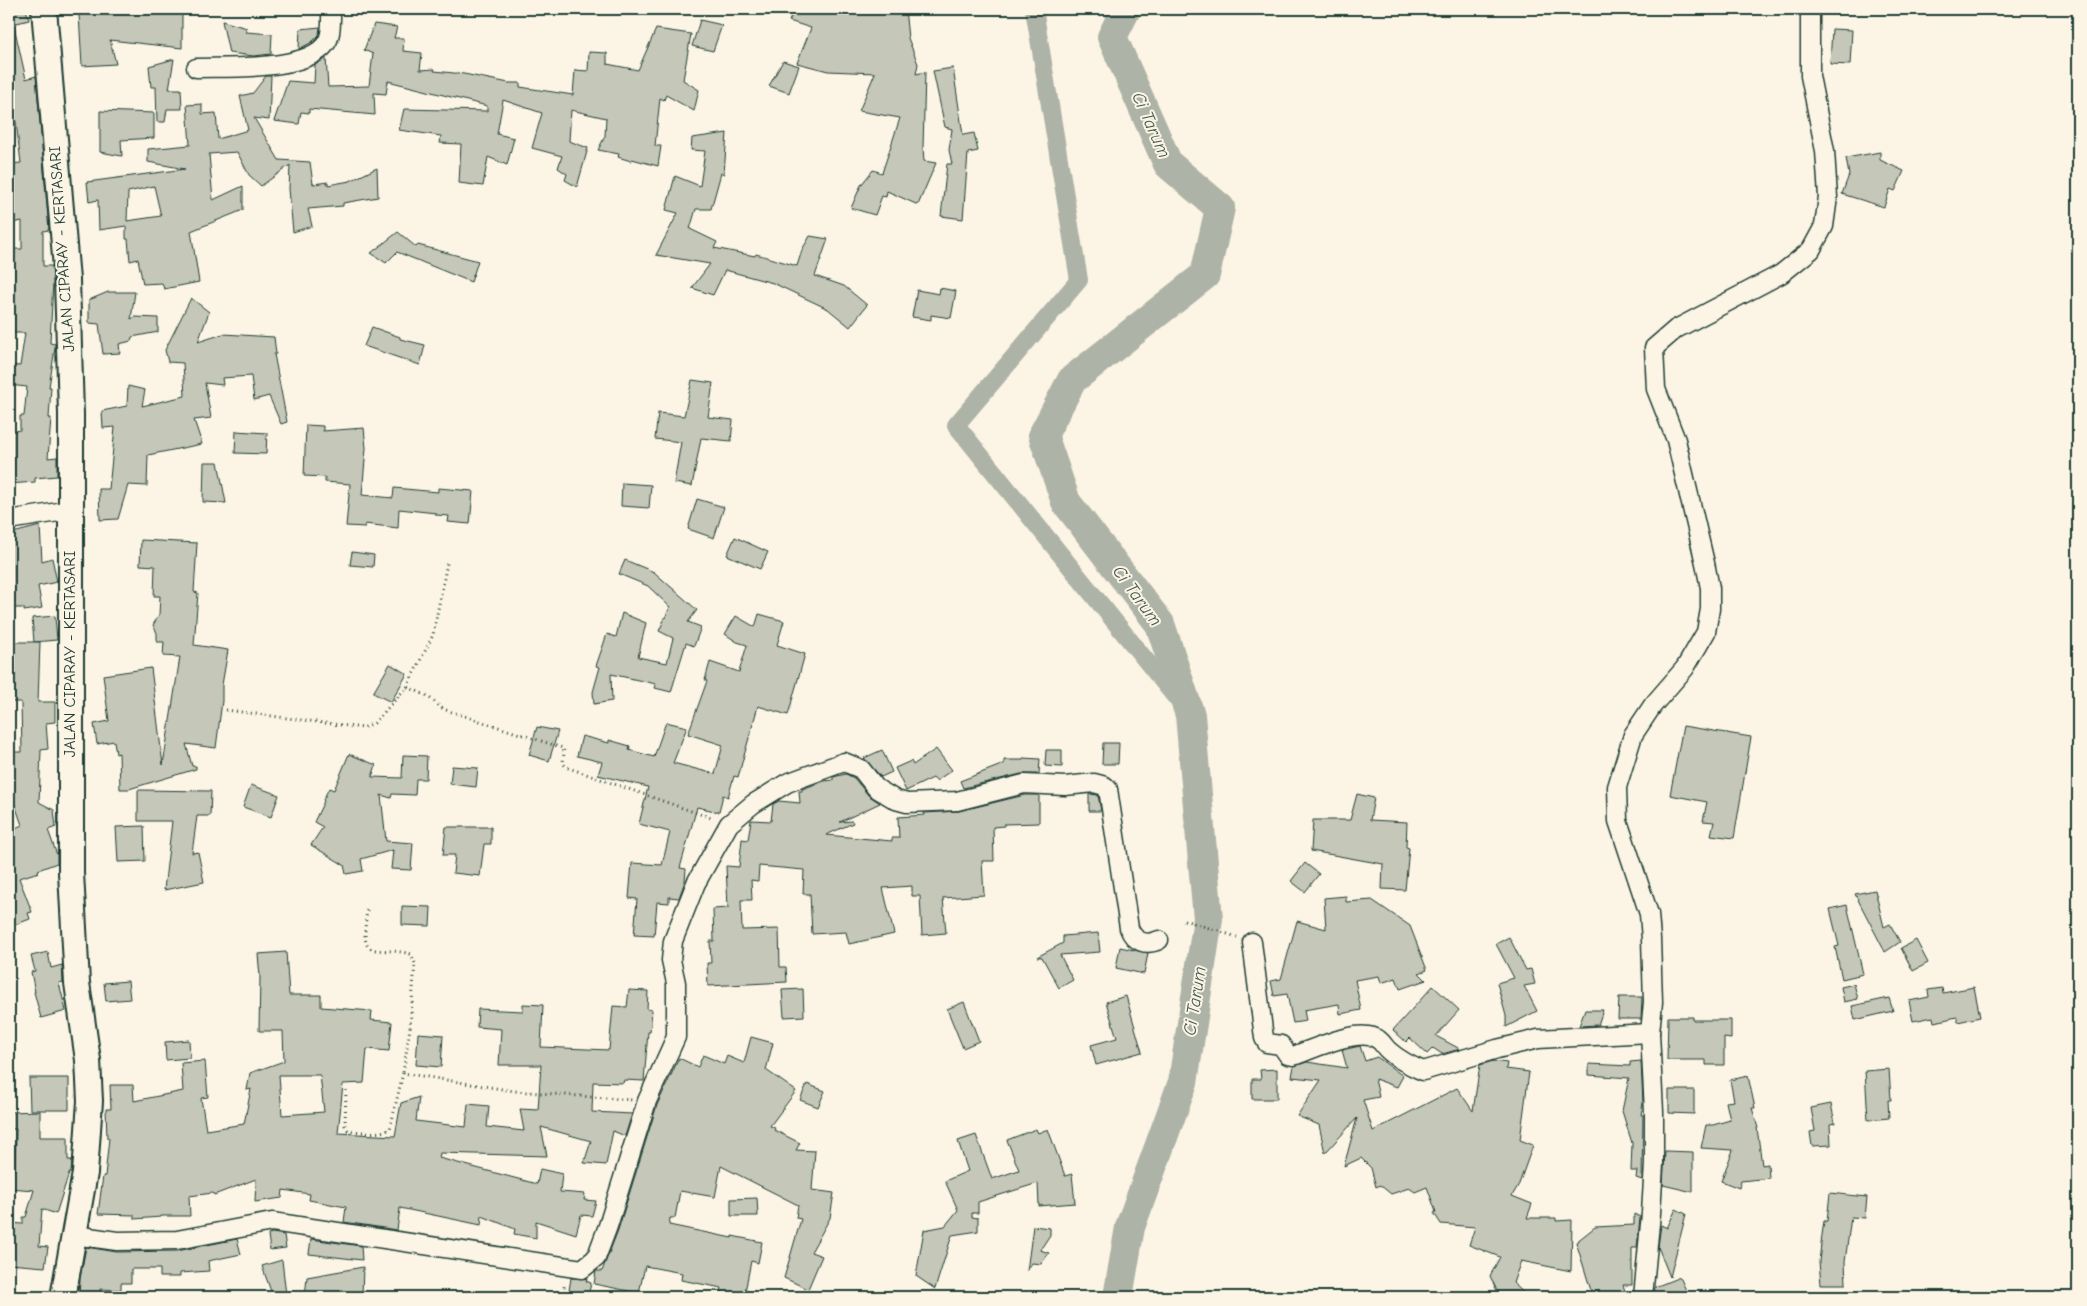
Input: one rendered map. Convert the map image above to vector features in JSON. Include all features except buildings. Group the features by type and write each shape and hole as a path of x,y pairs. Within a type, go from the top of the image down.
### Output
{"main road":[{"name":"JALAN CIPARAY - KERTASARI","path":"44,9 67,280 71,414 70,873 77,983 88,1060 90,1101 85,1173 63,1297"}],"street":[{"path":"196,68 254,68 289,62 308,56 318,50 328,39 330,9"},
{"path":"1643,1297 1654,1164 1654,1112 1650,1033 1653,1002 1649,914 1618,821 1616,787 1633,736 1653,705 1685,668 1706,632 1710,609 1710,588 1705,563 1676,440 1656,389 1654,348 1676,329 1781,274 1811,250 1824,226 1828,197 1825,151 1810,76 1810,9"},
{"path":"9,520 71,510"},
{"path":"74,1235 117,1241 177,1240 272,1222 582,1269 596,1258 608,1226 647,1101 676,1037 676,983 672,960 673,941 696,883 729,824 753,804 787,782 844,762 861,769 876,788 896,800 907,803 957,801 1024,784 1102,785 1108,789 1131,933 1142,942 1149,944 1159,940"},
{"path":"1246,940 1264,1040 1268,1043 1281,1045 1288,1055 1293,1056 1355,1035 1368,1035 1379,1040 1388,1051 1412,1067 1423,1071 1538,1039 1650,1033"}],"path":[{"path":"226,710 363,728 374,723 407,686 433,635 446,563"},
{"path":"407,686 426,695 443,709 562,748 564,752 563,763 566,767 729,824"},
{"path":"346,1090 345,1125 348,1130 386,1131 392,1126 410,1028 415,963 411,954 373,950 366,945 364,935 367,910"},
{"path":"1184,920 1246,940"},
{"path":"403,1073 514,1091 647,1101"}],"waterway":[{"path":"1034,9 1079,280 956,425 1190,715"},
{"name":"Ci Tarum","path":"1118,1297 1130,1227 1183,1082 1208,919 1190,715 1160,624 1066,502 1043,435 1072,380 1205,275 1220,208 1168,164 1112,37 1126,9"}]}
